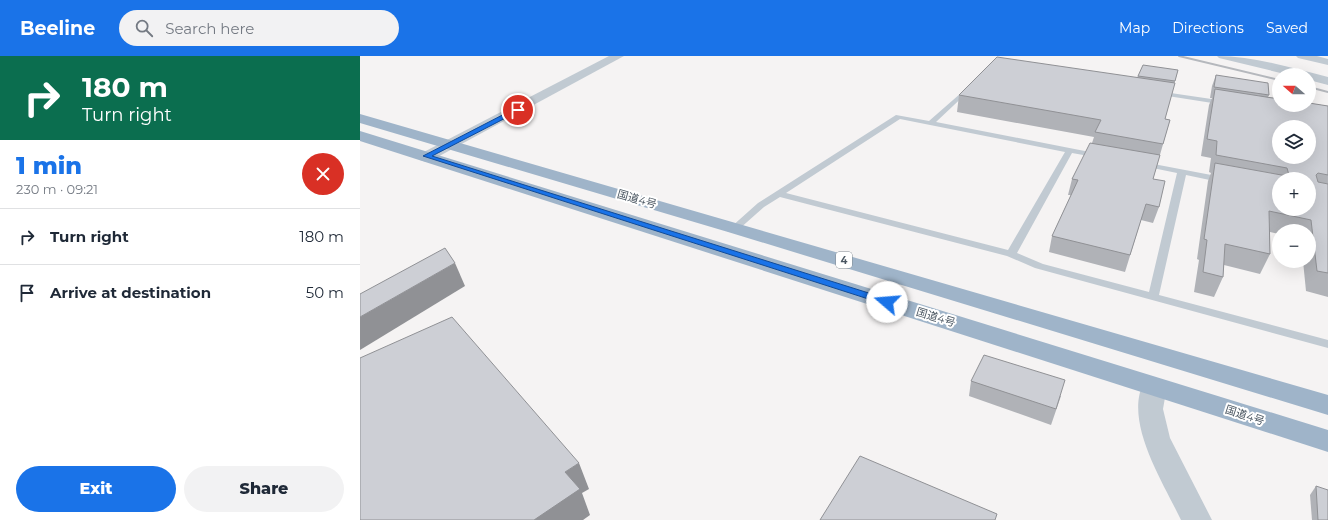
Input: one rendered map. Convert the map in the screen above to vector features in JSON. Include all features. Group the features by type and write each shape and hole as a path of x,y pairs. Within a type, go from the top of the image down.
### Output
{"highway":[{"name":"国道4号","path":"360,118 452,144 1328,405"},
{"name":"国道4号","path":"360,136 1328,441"}],"street":[{"path":"426,156 452,144 618,56"},
{"path":"1223,56 1274,68"},
{"path":"1302,56 1328,62"},
{"path":"1316,78 1328,81"},
{"path":"1154,386 1150,409 1156,438 1197,520"}],"lane":[{"path":"931,123 975,83"},
{"path":"1148,92 1234,105"},
{"path":"735,228 761,205 899,117 1107,157"},
{"path":"1011,254 1070,150"},
{"path":"1137,163 1234,182"},
{"path":"1153,297 1182,172"},
{"path":"778,194 1011,254 1039,266 1328,344"}],"building":[{"path":"997,57 1175,83 1165,119 1170,120 1163,144 1095,132 1101,120 959,95"},
{"path":"1143,65 1178,70 1175,81 1138,76"},
{"path":"1216,75 1268,83 1269,95 1214,87"},
{"path":"1215,89 1272,98 1272,112 1316,112 1316,104 1328,106 1328,175 1318,173 1316,175 1316,172 1288,172 1287,168 1216,155 1217,141 1207,139"},
{"path":"1090,143 1160,155 1153,179 1165,181 1159,207 1146,204 1130,255 1052,236 1078,180 1072,179"},
{"path":"1215,163 1272,173 1272,212 1269,211 1270,254 1225,244 1223,277 1203,272 1207,240 1204,239"},
{"path":"1316,175 1318,182 1328,184 1328,273 1317,271 1316,224 1311,224 1311,220 1292,216 1316,216"},
{"path":"445,248 455,263 360,317 360,294"},
{"path":"452,317 579,463 565,472 580,489 534,520 360,520 360,358"},
{"path":"984,355 1065,380 1056,409 971,381"},
{"path":"860,456 997,514 995,520 820,520"},
{"path":"1316,486 1328,490 1328,520 1318,520"}],"railway":[{"path":"1179,56 1272,78"},
{"path":"1316,89 1328,92"}],"route":[{"path":"518,110 426,156 887,302"}]}
